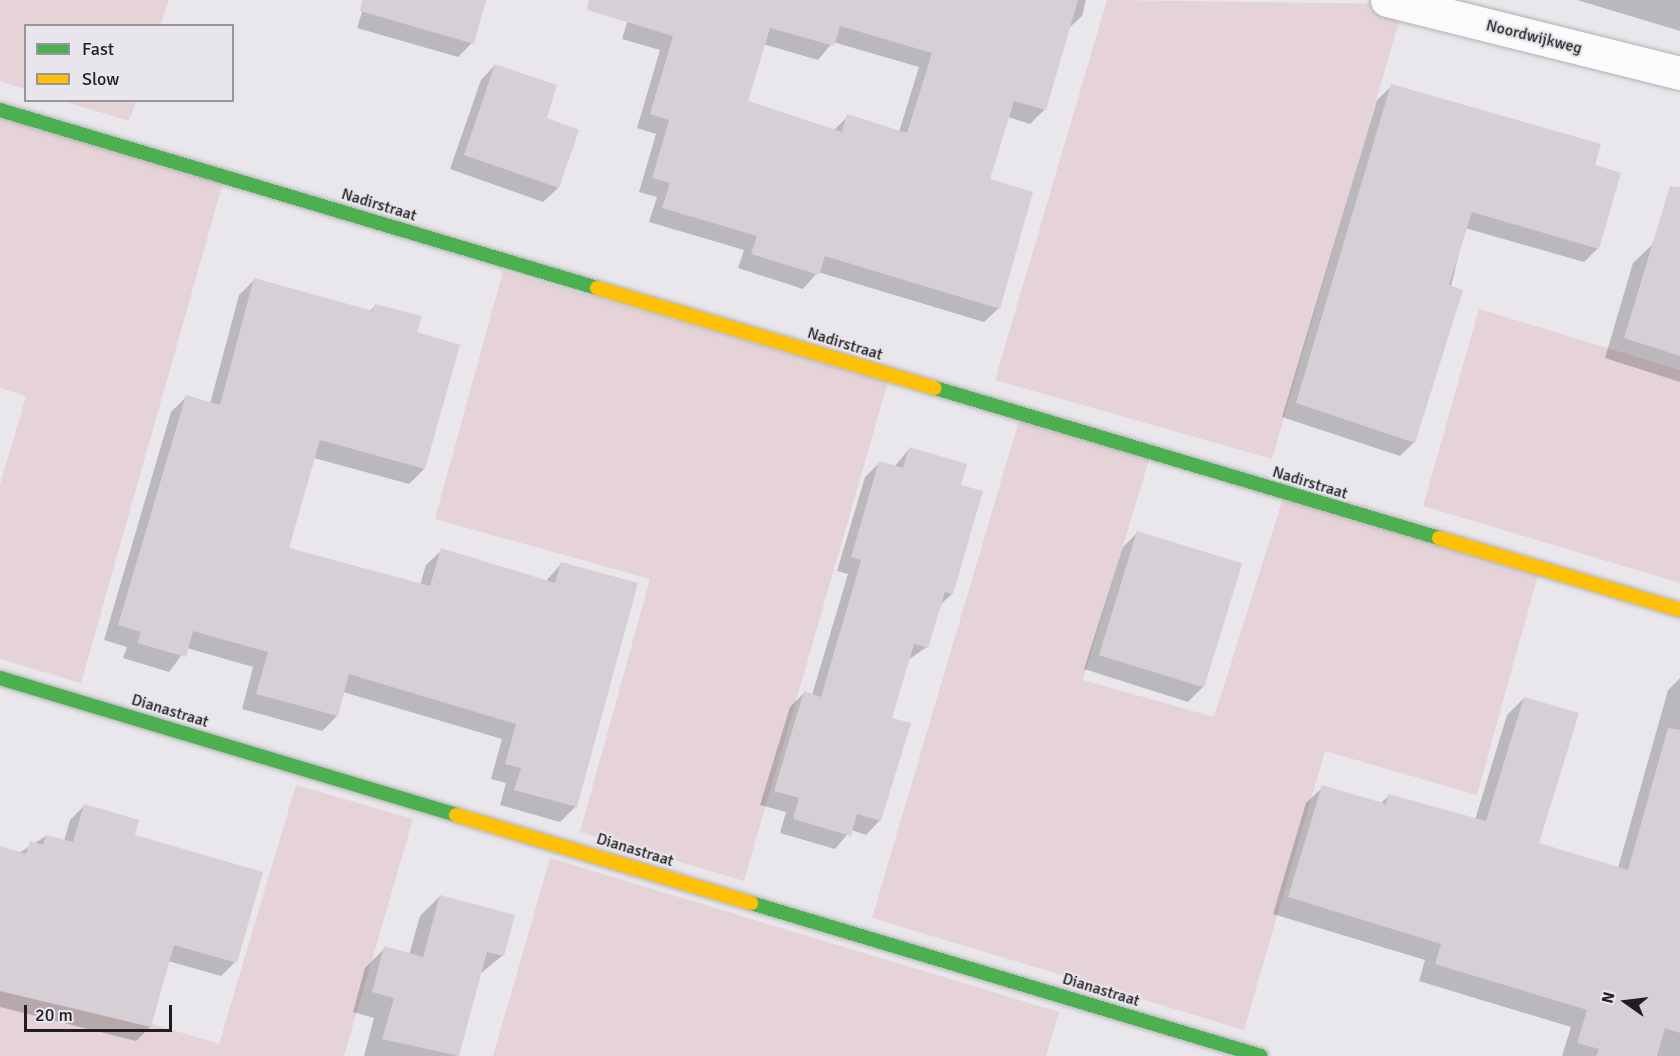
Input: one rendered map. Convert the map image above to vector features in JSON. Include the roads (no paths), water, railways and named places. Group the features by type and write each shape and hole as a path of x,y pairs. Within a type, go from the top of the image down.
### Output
{"street":[{"name":"Noordwijkweg","path":"1388,0 1680,73"},
{"name":"Nadirstraat","path":"0,110 1680,610"},
{"name":"Dianastraat","path":"0,678 1261,1056"}]}
